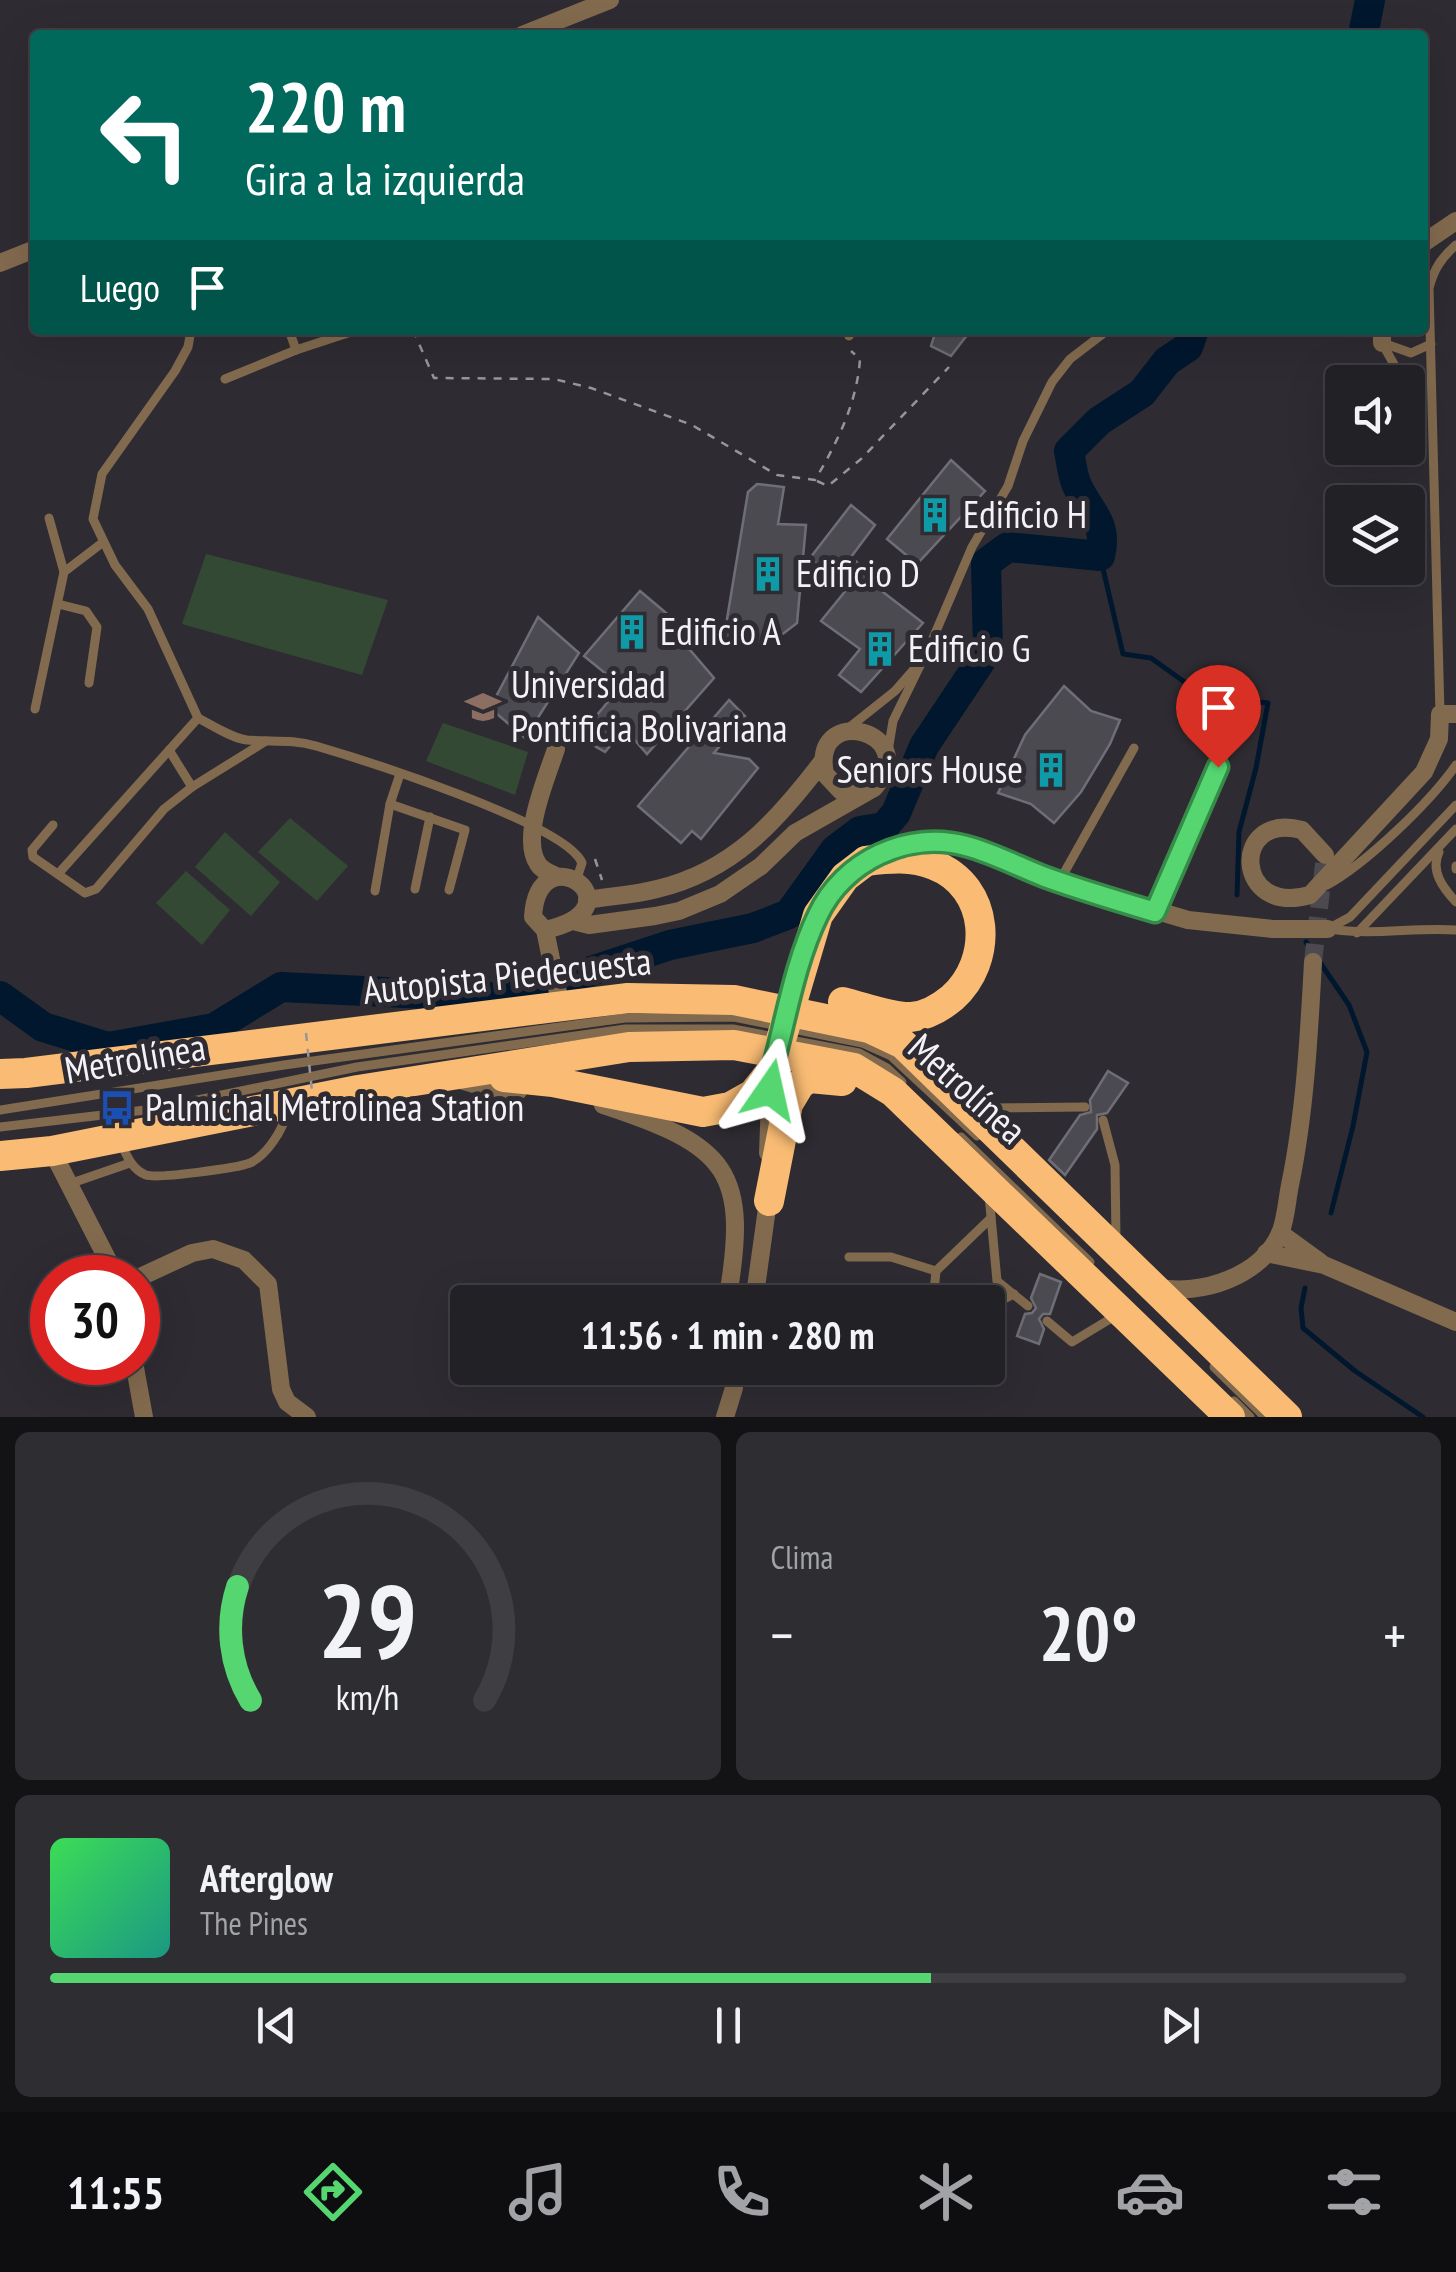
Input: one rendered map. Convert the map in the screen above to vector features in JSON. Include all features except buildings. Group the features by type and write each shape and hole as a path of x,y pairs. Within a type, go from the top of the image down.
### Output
{"highway":[{"path":"446,1075 553,1082 703,1112 730,1107 754,1094 772,1070 818,914 845,877 866,861 914,858 956,878 972,898 981,923 978,962 965,986 942,1006 908,1017 812,995 734,1000"},
{"name":"Autopista Piedecuesta","path":"0,1074 559,998 734,1000 869,1028 902,1044 968,1108 1105,1259 1150,1285 1287,1417"},
{"path":"0,1156 124,1150 446,1075 629,1047 718,1044 854,1068 876,1078 892,1092 1230,1417"},
{"path":"769,1201 788,1104 800,1084 823,1077 892,1092"}],"street":[{"path":"535,30 610,0"},
{"path":"1428,240 1456,221"},
{"path":"0,263 30,251"},
{"path":"1325,854 1302,830 1275,828 1262,834 1251,850 1248,867 1258,884 1274,897 1293,900 1310,895 1424,772 1448,714"},
{"path":"573,921 589,925 679,912 720,894 761,866 795,833 881,780 886,758 879,742 864,731 846,731 829,742 822,762 766,830 714,869 654,890 587,900"},
{"path":"545,930 573,921 587,900 586,890 541,869 535,861 534,815 556,749"},
{"path":"822,762 831,784 852,794 864,792"},
{"path":"866,861 889,849 941,842 967,846 1059,882 1188,920 1272,929 1328,929"},
{"path":"559,998 545,930 534,917 534,908 545,886 567,878"},
{"path":"1150,1285 1174,1291 1194,1290 1259,1264 1280,1232 1298,1149 1312,962"},
{"path":"757,1285 769,1201 767,1146 772,1070"},
{"path":"446,1075 480,1086 594,1102 685,1136 708,1154 724,1174 735,1208 738,1243 730,1285"},
{"path":"52,1151 104,1255"},
{"path":"1280,1232 1324,1265"},
{"path":"160,1267 192,1252 213,1249 244,1260 268,1284 281,1390 287,1402 307,1417"},
{"path":"1266,1253 1324,1265 1456,1322"},
{"path":"138,1385 144,1417"},
{"path":"725,1417 734,1385"}],"lane":[{"path":"1448,714 1429,288 1443,256 1456,245"},
{"path":"190,335 188,348 175,371 102,474 93,518 102,543 148,610 198,718 246,740 288,739 318,746 477,800 569,846 582,863 567,878"},
{"path":"291,335 296,350"},
{"path":"225,379 342,335"},
{"path":"886,758 893,721 972,547 1001,500 1023,441 1052,382 1070,360 1102,335"},
{"path":"1382,336 1412,354 1431,344"},
{"path":"1382,336 1396,368 1432,381"},
{"path":"35,708 64,572 49,518"},
{"path":"64,572 102,543"},
{"path":"58,604 86,611 96,627 89,682"},
{"path":"846,731 895,692 927,653"},
{"path":"1155,912 1241,717"},
{"path":"58,874 198,718"},
{"path":"54,825 32,850 33,857 85,893 96,889 164,809 268,739"},
{"path":"1059,882 1134,748"},
{"path":"169,750 192,787"},
{"path":"1310,895 1334,882 1407,820 1456,765"},
{"path":"375,891 390,804 400,774"},
{"path":"390,804 465,830 449,890"},
{"path":"1328,929 1350,917 1455,807"},
{"path":"1455,807 1435,860 1437,874 1456,902"},
{"path":"415,889 430,817"},
{"path":"1438,825 1447,828 1443,842"},
{"path":"1357,934 1456,829"},
{"path":"1328,929 1357,934 1423,928 1456,930"},
{"name":"Metrolínea","path":"0,1110 284,1064 625,1018 734,1017 862,1042 891,1056 1105,1259"},
{"name":"Metrolínea","path":"0,1126 154,1109 356,1067 625,1029 733,1028 859,1053 888,1068 1105,1259"},
{"path":"968,1108 1074,1104 1086,1107"},
{"path":"69,1184 124,1150 146,1175 163,1177 249,1163 265,1152 284,1122 301,1107"},
{"path":"1103,1120 1116,1165 1105,1259"},
{"path":"987,1182 997,1281 1028,1306"},
{"path":"935,1285 936,1270 992,1218"},
{"path":"848,1257 891,1258 936,1270"},
{"path":"1005,1298 1014,1294"},
{"path":"1047,1322 1072,1342 1122,1312"},
{"path":"1211,1364 1265,1417"},
{"path":"1208,1376 1250,1417"}],"path":[{"path":"415,335 434,378 554,380 591,388 692,425 778,475 815,480 828,486 861,459 948,367"},
{"path":"815,480 836,444 853,399 860,359 851,351 852,335"},
{"path":"301,1107 306,1033"}],"green space":[{"path":"206,554 388,600 362,675 182,624"},
{"path":"443,723 528,752 515,795 426,761"},
{"path":"290,818 348,866 317,901 258,852"},
{"path":"225,832 280,882 251,916 195,867"},
{"path":"186,871 230,910 202,945 156,903"}],"waterway":[{"path":"1364,30 1370,0"},
{"path":"0,996 43,1027 108,1047 214,1028 281,987 509,998 670,945 753,928 789,914 835,850 860,831 884,827 896,813 924,746 988,650 986,563 1008,547 1100,556 1102,534 1076,483 1069,451 1099,421 1142,393 1167,361 1188,347 1192,335"},
{"path":"1100,556 1123,654 1151,658 1204,696 1268,703 1239,832 1237,895"},
{"path":"1306,942 1349,1005 1367,1052 1331,1213"},
{"path":"1305,1288 1303,1328 1355,1371 1423,1417"}],"tunnel":[{"path":"1313,962 1325,855"}],"place":[{"name":"Edificio H","path":"935,515"},
{"name":"Edificio D","path":"768,574"},
{"name":"Edificio A","path":"632,632"},
{"name":"Edificio G","path":"880,649"},
{"name":"Universidad Pontificia Bolivariana","path":"483,707"},
{"name":"Seniors House","path":"1051,770"},
{"name":"Palmichal Metrolinea Station","path":"117,1108"}],"route":[{"path":"770,1090 772,1070 818,914 845,877 866,861 889,849 914,844 941,842 967,846 1059,882 1155,912 1218,767"}]}
